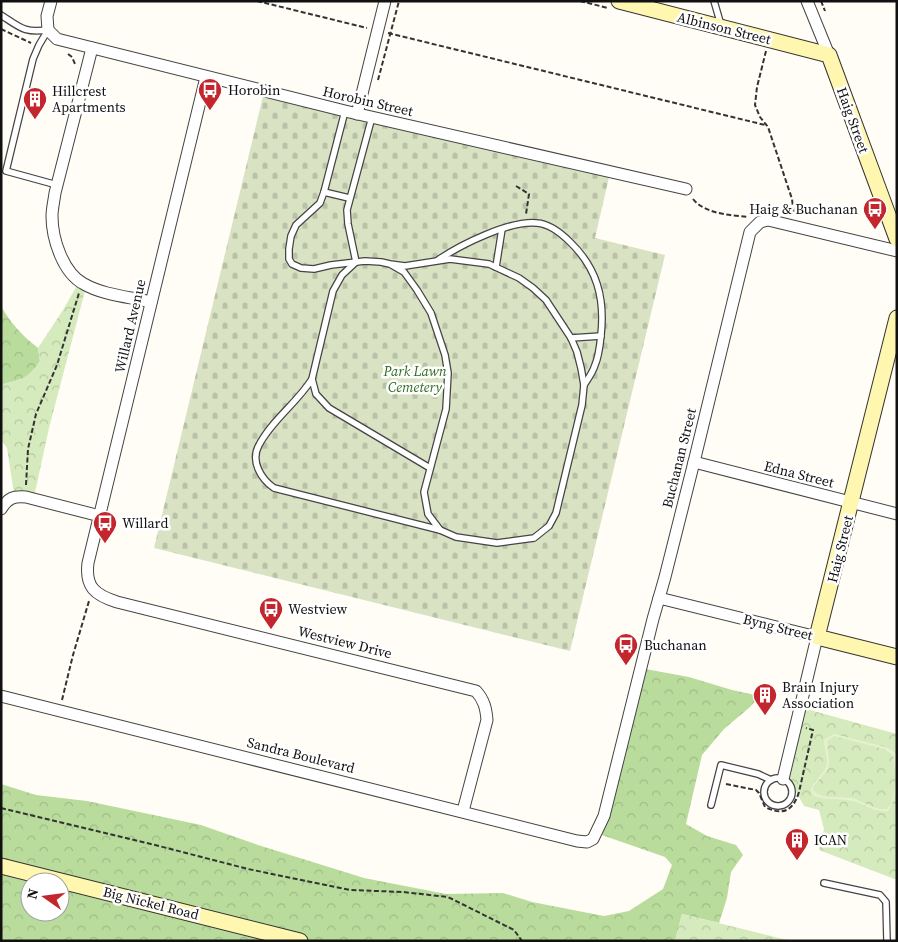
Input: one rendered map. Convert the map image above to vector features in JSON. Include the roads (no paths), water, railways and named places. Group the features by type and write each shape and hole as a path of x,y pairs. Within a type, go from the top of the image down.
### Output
{"street":[{"path":"48,30 47,16 51,1"},
{"path":"357,114 385,1"},
{"name":"Albinson Street","path":"619,1 829,55"},
{"name":"Haig Street","path":"807,1 897,239"},
{"name":"Horobin Street","path":"48,30 57,39 206,77 357,114 686,189"},
{"path":"92,48 57,185 52,217 55,239 61,256 70,272 82,284 97,290 151,302"},
{"name":"Willard Avenue","path":"92,588 87,573 88,563 206,77"},
{"name":"Buchanan Street","path":"593,840 604,816 750,232 760,222 768,220 897,251"},
{"name":"Haig Street","path":"784,779 817,637 897,318"},
{"name":"Edna Street","path":"694,462 897,514"},
{"path":"1,509 6,501 14,496 26,497 100,516"},
{"name":"Westview Drive","path":"92,588 117,602 476,691 482,698 486,708 487,720 463,811"},
{"name":"Byng Street","path":"659,598 897,657"},
{"name":"Sandra Boulevard","path":"1,696 577,841 587,842 593,840"},
{"name":"Big Nickel Road","path":"1,866 300,941"}],"lane":[{"path":"714,1 722,27"},
{"path":"1,15 31,32 48,30"},
{"path":"48,30 33,59 6,171 57,185"},
{"path":"345,111 320,203 296,225 291,236 289,249 292,264 301,268 314,269 356,262 365,261 405,266 450,259 488,264 519,278 546,300 571,338 577,352 584,385 582,405 556,514 549,526 534,538 497,543 456,538 440,530 274,488 260,474 257,465 258,446 274,425 304,393 312,379 333,291 342,275 356,262"},
{"path":"356,262 347,210 372,117"},
{"path":"324,192 349,198"},
{"path":"436,261 451,251 502,229 525,224 538,223 552,228 571,243 581,252 590,267 601,295 601,336 595,366 584,385"},
{"path":"496,267 502,229"},
{"path":"390,264 404,272 431,314 445,354 448,373 446,409 424,492 428,514 440,530"},
{"path":"571,338 601,336"},
{"path":"312,379 316,394 329,408 430,468"},
{"path":"711,805 721,765 758,774 771,780"},
{"path":"776,778 784,779 790,786 792,793 786,803 776,805 765,797 766,785 771,780 776,778"},
{"path":"824,883 880,895 886,902 888,941"}],"place":[{"name":"Horobin","path":"210,111"},
{"name":"Hillcrest Apartments","path":"35,120"},
{"name":"Haig & Buchanan","path":"875,230"},
{"name":"Willard","path":"105,544"},
{"name":"Westview","path":"271,630"},
{"name":"Buchanan","path":"626,666"},
{"name":"Brain Injury Association","path":"765,716"},
{"name":"ICAN","path":"797,861"}],"park label":[{"name":"Park Lawn Cemetery","path":"415,380"}]}
